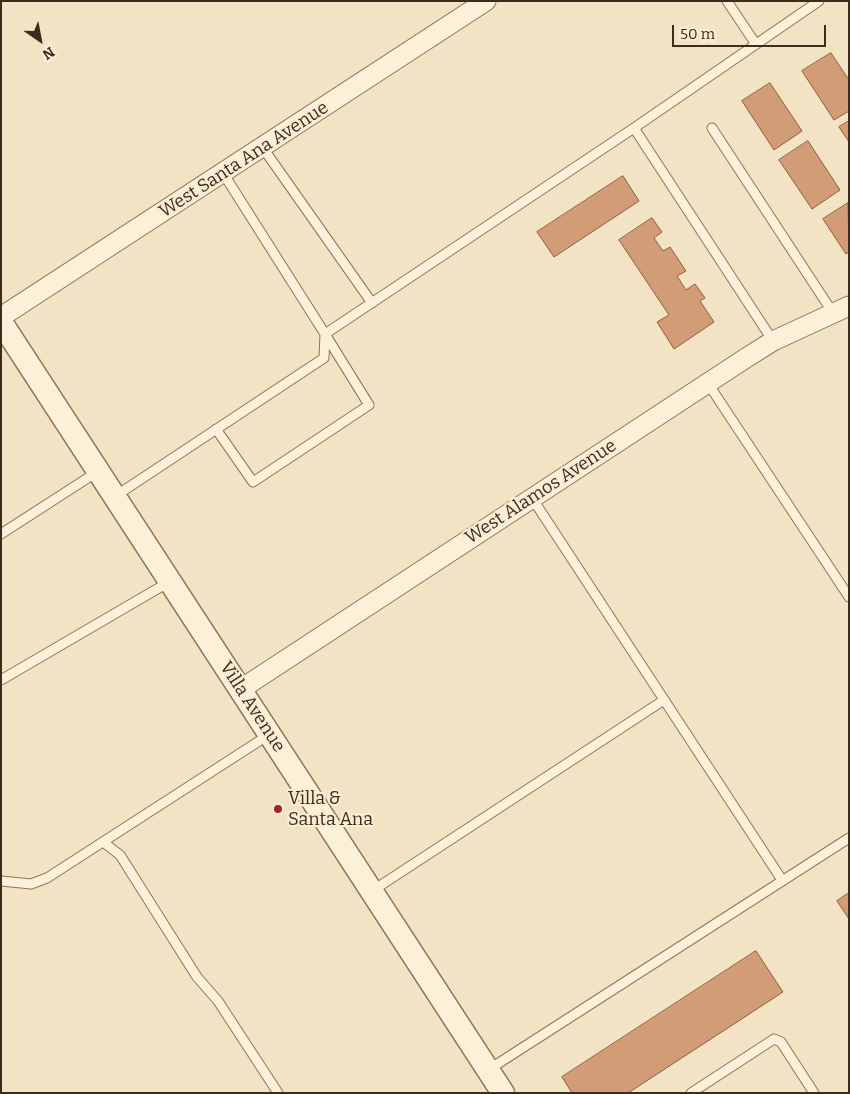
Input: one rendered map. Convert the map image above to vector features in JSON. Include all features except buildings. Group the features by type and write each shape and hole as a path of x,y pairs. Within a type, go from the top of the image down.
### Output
{"street":[{"name":"West Santa Ana Avenue","path":"1,317 486,1"},
{"name":"West Alamos Avenue","path":"241,689 707,382 773,341 841,310"},
{"name":"Villa Avenue","path":"1,322 502,1093"}],"lane":[{"path":"727,1 755,43"},
{"path":"325,334 634,128 818,1"},
{"path":"634,128 773,341"},
{"path":"712,128 841,310"},
{"path":"263,148 372,303"},
{"path":"216,430 253,482 369,405 223,173"},
{"path":"114,497 324,358 325,334"},
{"path":"707,382 849,597"},
{"path":"1,534 97,472"},
{"path":"532,498 782,880"},
{"path":"1,680 169,582"},
{"path":"372,891 664,700"},
{"path":"1,881 31,884 47,878 270,734"},
{"path":"488,1070 849,838"},
{"path":"103,842 120,856 197,977 218,1001 278,1093"},
{"path":"691,1093 774,1039 781,1042 814,1093"}],"place":[{"name":"Villa & Santa Ana","path":"278,809"}]}
